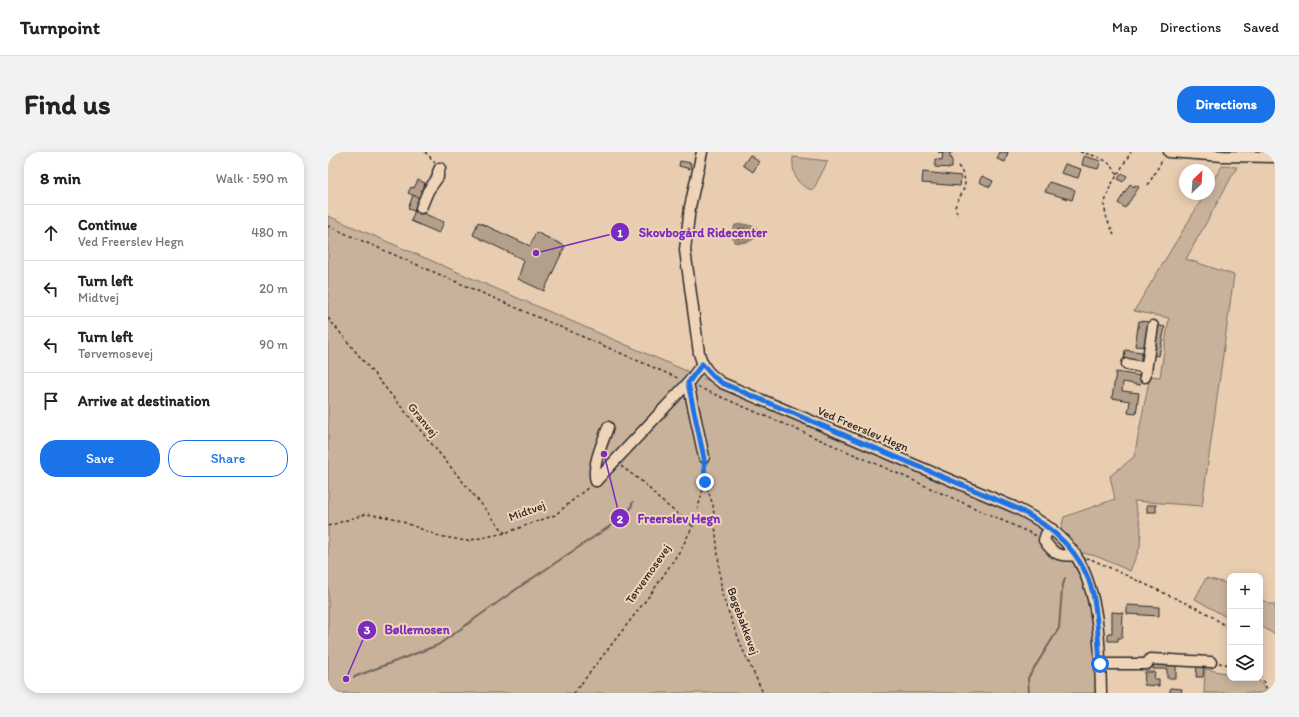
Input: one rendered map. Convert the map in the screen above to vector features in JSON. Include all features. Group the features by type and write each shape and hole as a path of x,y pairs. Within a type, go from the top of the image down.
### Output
{"street":[{"path":"596,481 688,383 702,364 699,353 685,250 690,207 702,152"},
{"path":"1167,155 1196,153 1275,157"},
{"path":"421,208 428,191 438,177 440,168"},
{"path":"1127,364 1146,372 1153,326"},
{"name":"Ved Freerslev Hegn","path":"702,364 722,383 1014,507 1031,515 1052,529 1076,555 1089,581 1093,594 1096,610 1100,664 1100,693"},
{"path":"688,383 704,458"},
{"path":"596,481 595,476 598,458 608,427"},
{"path":"1052,529 1046,534 1044,540 1050,550 1061,556 1076,555"},
{"path":"1100,664 1147,664 1150,659 1211,662"}],"path":[{"path":"425,152 440,168"},
{"path":"1080,152 1101,158 1115,169 1117,175"},
{"path":"1126,152 1131,152"},
{"path":"1114,235 1107,219 1104,205 1110,187 1131,152"},
{"path":"1148,184 1167,155"},
{"path":"958,166 964,174 966,182 955,207 958,216"},
{"name":"Granvej","path":"328,318 504,533"},
{"name":"Tørvemosevej","path":"574,693 654,591 681,549 693,526 705,482 704,458"},
{"path":"616,460 645,484 659,499 693,526"},
{"name":"Midtvej","path":"328,526 366,514 393,518 439,536 466,541 504,533 555,515 596,481"},
{"name":"Bøgebakkevej","path":"705,482 713,505 722,595 743,650 762,693"},
{"path":"1076,555 1093,560 1205,612 1223,624 1227,629"},
{"path":"1211,662 1227,665"},
{"path":"1263,681 1271,693"}],"shaded area":[{"path":"793,157 828,161 813,190 807,188 796,178 793,168"},
{"path":"1222,166 1237,167 1186,259 1234,275 1202,506 1134,501 1141,527 1140,547 1130,571 1096,556 1082,553 1060,533 1064,517 1115,499 1110,476 1134,457 1150,376 1160,377 1169,318 1134,311 1201,200 1215,200 1215,177"},
{"path":"328,216 1022,516 1053,536 1070,554 1084,579 1093,610 1097,693 328,693"},
{"path":"1206,578 1227,583 1227,617 1195,599"},
{"path":"1263,600 1269,604 1275,604 1275,635 1263,627"},
{"path":"1205,669 1227,673 1227,681 1260,681 1267,693 1204,693"}],"water":[{"path":"743,224 756,227 759,235 747,242 734,242 732,233 735,225"}],"building":[{"path":"943,152 953,152 950,153 950,158 952,158 952,168 935,167 935,159 942,160"},
{"path":"1000,152 1008,152 1005,162 997,159"},
{"path":"750,155 759,162 753,172 743,165"},
{"path":"1084,156 1101,161 1098,169 1082,165"},
{"path":"680,161 691,163 690,169 679,166"},
{"path":"1065,164 1081,169 1078,178 1061,173"},
{"path":"923,172 961,176 960,186 922,183"},
{"path":"1122,173 1127,176 1123,182 1118,179"},
{"path":"982,176 993,181 990,187 979,182"},
{"path":"418,180 425,183 419,198 408,193 411,187 414,188"},
{"path":"1049,182 1075,190 1072,200 1045,192"},
{"path":"1130,184 1134,187 1135,185 1139,187 1125,208 1118,203"},
{"path":"413,195 419,198 414,211 408,209"},
{"path":"415,210 444,222 439,233 411,221"},
{"path":"478,222 530,246 536,232 565,246 544,291 518,279 524,260 473,235"},
{"path":"1139,321 1150,322 1145,347 1135,346"},
{"path":"1156,325 1165,327 1159,356 1151,355"},
{"path":"1125,350 1142,352 1140,362 1124,359"},
{"path":"1116,372 1141,376 1140,385 1123,382 1122,391 1139,393 1136,414 1128,413 1130,401 1112,398"},
{"path":"1147,505 1156,505 1156,512 1147,512"},
{"path":"1127,605 1159,607 1159,616 1127,614"},
{"path":"1112,612 1123,613 1122,638 1118,638 1118,641 1108,641 1108,633 1112,633"},
{"path":"1153,662 1176,662 1176,678 1167,678 1167,669 1153,669"},
{"path":"1197,664 1204,665 1203,677 1196,677"},
{"path":"1145,672 1155,672 1154,679 1159,679 1159,686 1144,685"},
{"path":"1170,688 1182,689 1181,693 1170,693"}],"waterway":[{"path":"354,677 438,645 518,588 628,514 633,502"},
{"path":"1029,693 1028,678 1059,628 1062,589 1065,578"}],"place":[{"name":"Skovbogård Ridecenter","path":"536,253"},
{"name":"Freerslev Hegn","path":"604,454"},
{"name":"Bøllemosen","path":"346,679"}],"route":[{"path":"705,482 704,458 688,383 702,364 707,371 722,383 1014,507 1031,515 1050,528 1076,555 1089,581 1096,610 1100,664"}]}
